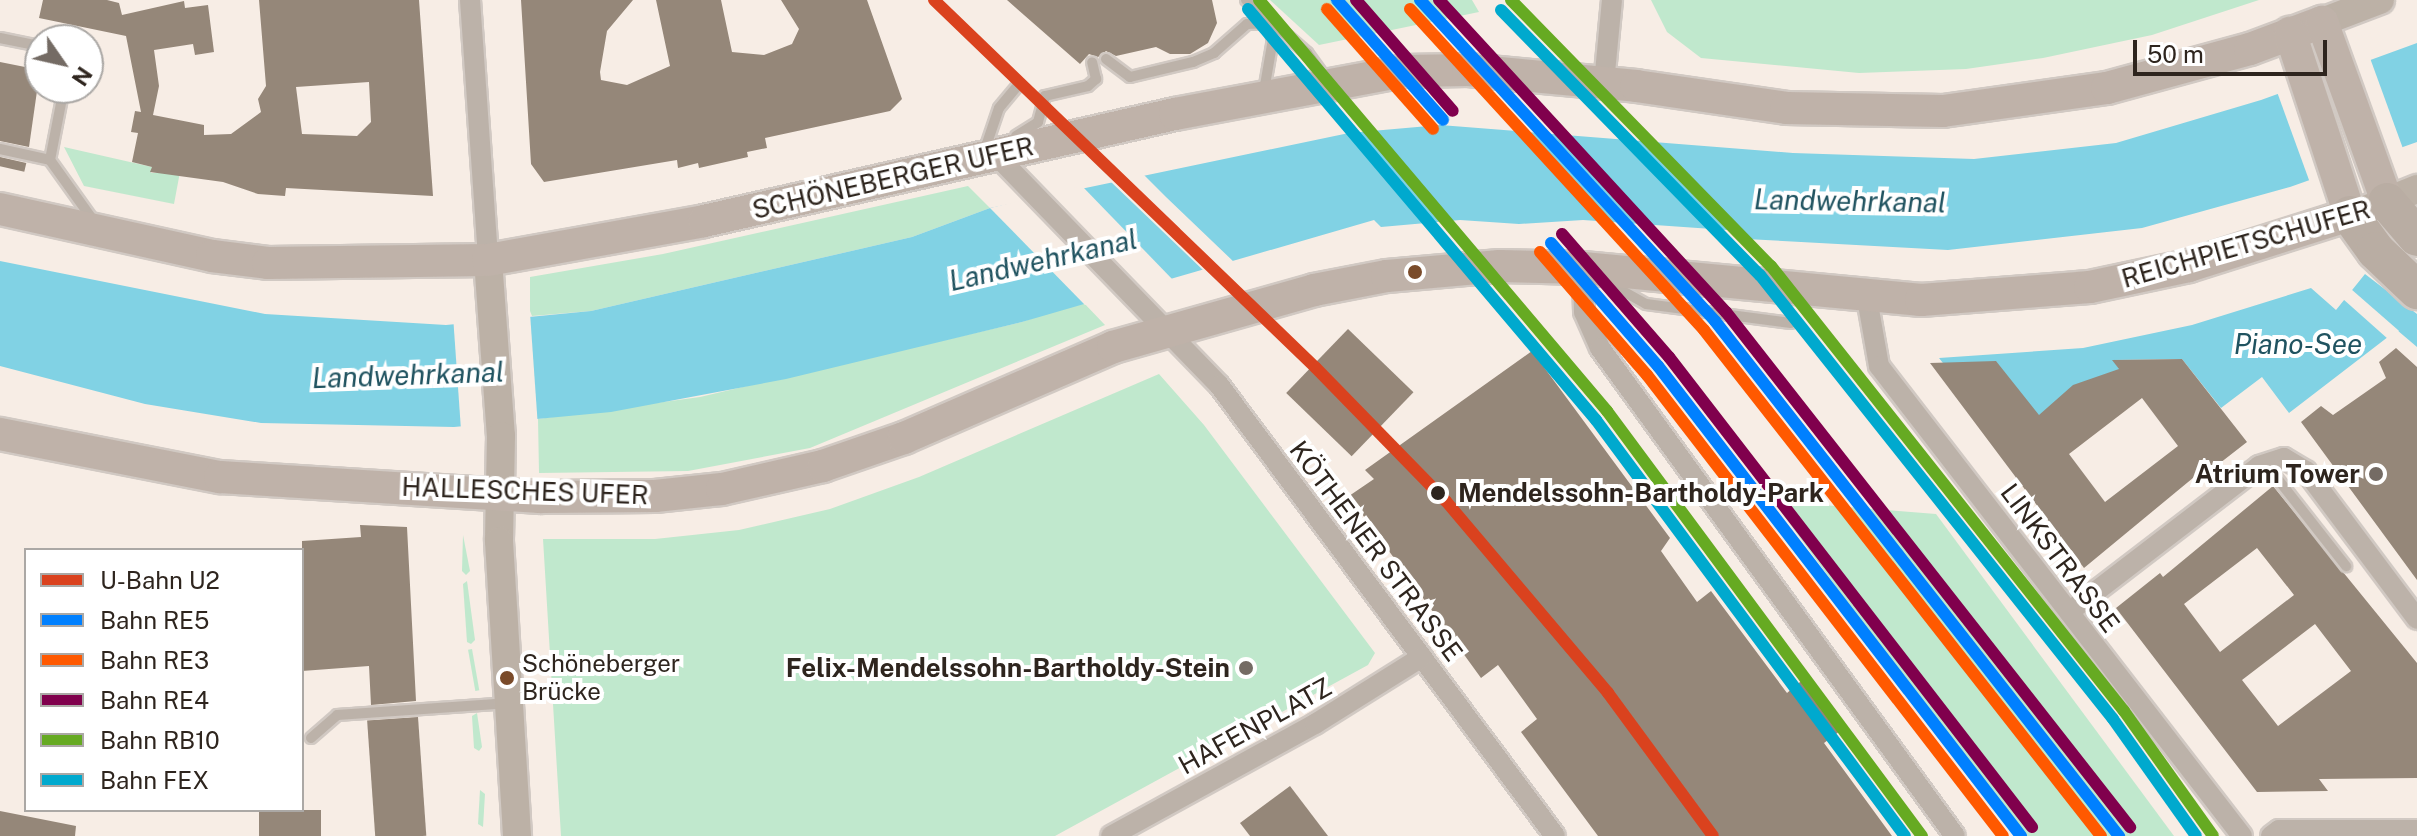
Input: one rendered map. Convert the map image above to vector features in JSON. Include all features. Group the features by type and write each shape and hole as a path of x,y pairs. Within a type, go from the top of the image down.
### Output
{"highway":[{"path":"2393,187 2417,237"},
{"path":"2344,198 2376,251 2417,290"}],"main road":[{"name":"SCHÖNEBERGER UFER","path":"0,209 268,263 488,260 704,221 1263,96 1404,71 1468,70 1604,83 1786,108 1943,111 2107,88 2322,22"},
{"path":"2322,22 2336,63 2393,187"},
{"path":"2290,33 2344,198"},
{"name":"REICHPIETSCHUFER","path":"1169,329 1387,276 1500,266 1583,268 1767,283 1867,298 1971,300 2090,287 2189,266 2344,198"},
{"name":"HALLESCHES UFER","path":"0,434 220,477 501,495 655,496 773,479 863,454 1113,347 1169,329"}],"street":[{"path":"470,0 501,436 509,702 517,836"},
{"path":"1604,83 1612,0"},
{"name":"SCHÖNEBERGER UFER","path":"2322,22 2380,0"},
{"name":"KÖTHENER STRASSE","path":"989,156 1025,187 1169,329 1239,412 1555,836"},
{"name":"REICHPIETSCHUFER","path":"2344,198 2393,187"},
{"path":"1583,268 1584,312 1600,348 1955,836"},
{"name":"LINKSTRASSE","path":"1867,298 1879,366 2242,836"},
{"path":"2069,612 2265,463 2284,458 2306,471 2417,619"},
{"name":"HAFENPLATZ","path":"1111,836 1315,724 1422,657"},
{"path":"2271,836 2279,830 2417,830"}],"lane":[{"path":"1246,0 1267,23 1307,53 1329,83"},
{"path":"1106,59 1130,77 1193,62 1214,53 1247,24 1267,23"},
{"path":"1263,96 1273,39 1267,23"},
{"path":"0,38 24,43"},
{"path":"989,156 999,144 1023,135 1038,122 1045,96 1088,86 1096,79 1092,62"},
{"path":"989,156 999,108 1016,88"},
{"path":"50,160 61,104"},
{"path":"0,149 50,160 102,232"},
{"path":"1583,268 1646,304 1791,323"},
{"path":"2265,463 2346,566"},
{"path":"311,738 333,715 509,702"}],"green space":[{"path":"1270,0 1472,0 1479,12 1319,45"},
{"path":"1651,0 2259,0 2152,35 2043,58 1966,69 1859,73 1701,58 1667,32"},
{"path":"64,147 152,167 151,173 180,172 174,204 84,186"},
{"path":"968,186 990,208 912,237 591,311 532,316 530,311 530,277 663,254"},
{"path":"1082,301 1105,325 810,448 688,471 539,473 538,419 700,397 1022,322"},
{"path":"1159,374 1204,425 1375,653 1368,665 1055,836 561,836 543,539 655,539 739,530 830,509 919,477"},
{"path":"1773,501 1936,514 2174,836 2019,836"},
{"path":"463,535 470,571 466,575 462,571"},
{"path":"467,581 475,640 471,644 467,642 463,584"},
{"path":"472,649 479,690 475,691 468,650"},
{"path":"477,713 482,747 479,751 474,748 472,716"},
{"path":"480,790 485,794 483,827 478,824"}],"water":[{"name":"Landwehrkanal","path":"2417,43 2417,142 2290,187 2142,228 1948,250 1746,239 1741,231 1583,220 1519,224 1460,220 1381,227 1374,220 1022,322 786,379 611,412 454,427 261,423 145,404 0,366 0,261 265,314 446,325 591,311 912,237 990,208 1349,133 1440,125 1793,153 1974,159 2116,143 2261,100"},
{"name":"Piano-See","path":"2365,274 2417,314 2417,347 2397,330 2289,413 2262,377 2221,408 2182,359 2113,360 2120,370 2015,454 1939,358 2083,348 2192,325 2311,288 2336,310"}],"pier":[{"path":"2370,58 2404,151 2311,185 2277,92"},
{"path":"1143,174 1235,263 1204,271 1110,181"},
{"path":"1082,186 1173,280 1085,305 990,208"},
{"path":"2351,289 2399,331 2388,339 2343,299"},
{"path":"530,313 538,423 461,428 453,318"}],"building":[{"path":"43,0 107,0 119,3 122,15 184,1 185,8 208,5 214,52 195,55 193,44 154,50 159,86 153,115 204,125 204,135 231,134 261,112 258,99 266,86 259,0 419,0 433,196 286,188 285,196 258,194 223,182 150,172 152,167 132,162 138,133 131,132 135,111 141,112 126,36 104,31 104,24 68,24 39,18","holes":["369,82 371,122 357,136 302,134 296,87"]},
{"path":"521,0 633,0 607,31 600,72 601,80 627,85 670,66 656,0 721,0 732,52 764,55 792,44 799,29 781,0 867,0 902,99 890,111 765,138 767,148 747,152 748,157 699,168 698,163 678,168 677,160 544,182 531,164"},
{"path":"1007,0 1212,0 1217,23 1208,43 1190,54 1170,54 1156,47 1116,56 1106,51 1098,57 1089,54 1080,64"},
{"path":"0,62 24,67 24,104 35,104 29,147 0,141"},
{"path":"0,157 26,163 24,172 0,166"},
{"path":"1348,329 1413,392 1352,456 1286,393"},
{"name":"Atrium Tower","path":"2396,348 2417,367 2417,580 2301,422 2321,406 2333,415 2386,378 2379,362"},
{"path":"1532,351 1670,538 1661,551 1697,602 1711,591 1787,693 1806,677 1844,728 1824,743 1892,836 1598,836 1521,732 1537,719 1498,665 1481,678 1349,496 1374,479 1365,470"},
{"path":"2182,359 2247,442 2202,477 2199,473 2084,568 1930,363 1996,361 2039,415 2073,385 2119,369 2112,360","holes":["2142,398 2178,446 2105,502 2069,454"]},
{"path":"2273,486 2417,663 2417,778 2319,779 2328,791 2257,792 2116,608 2160,573 2163,577","holes":["2257,548 2294,595 2220,652 2184,604","2315,624 2351,671 2278,726 2242,680"]},
{"path":"360,525 407,527 416,701 371,705 369,666 304,671 302,541 361,537"},
{"path":"418,717 426,836 375,836 367,721"},
{"path":"1290,786 1328,836 1250,836 1240,823"},
{"path":"321,810 321,836 259,836 259,812"},
{"path":"0,811 76,826 75,836 0,836"}],"metro line":[{"name":"U2","path":"934,0 1316,368 1445,500 1608,693 1713,836"}],"rail line":[{"name":"RB10","path":"1259,0 1607,411 1922,836"},
{"name":"RE5","path":"1337,0 1443,120"},
{"name":"RE4","path":"1356,0 1453,111"},
{"name":"RE5","path":"1420,0 1715,321 2119,836"},
{"name":"RE4","path":"1439,0 1726,312 2130,827"},
{"name":"RB10","path":"1511,0 1771,266 2124,711 2213,836"},
{"name":"FEX","path":"1248,9 1596,420 1905,836"},
{"name":"RE3","path":"1327,9 1433,129"},
{"name":"RE3","path":"1410,9 1704,330 2101,836"},
{"name":"FEX","path":"1501,10 1760,275 2113,719 2196,836"},
{"name":"RE4","path":"1562,234 1669,357 2032,827"},
{"name":"RE5","path":"1551,243 1658,366 2021,836"},
{"name":"RE3","path":"1540,252 1647,375 2003,836"}],"place":[{"name":"Atrium Tower","path":"2376,474"},
{"name":"Mendelssohn-Bartholdy-Park","path":"1438,493"},
{"name":"Felix-Mendelssohn-Bartholdy-Stein","path":"1246,668"},
{"name":"Schöneberger Brücke","path":"507,678"}]}
